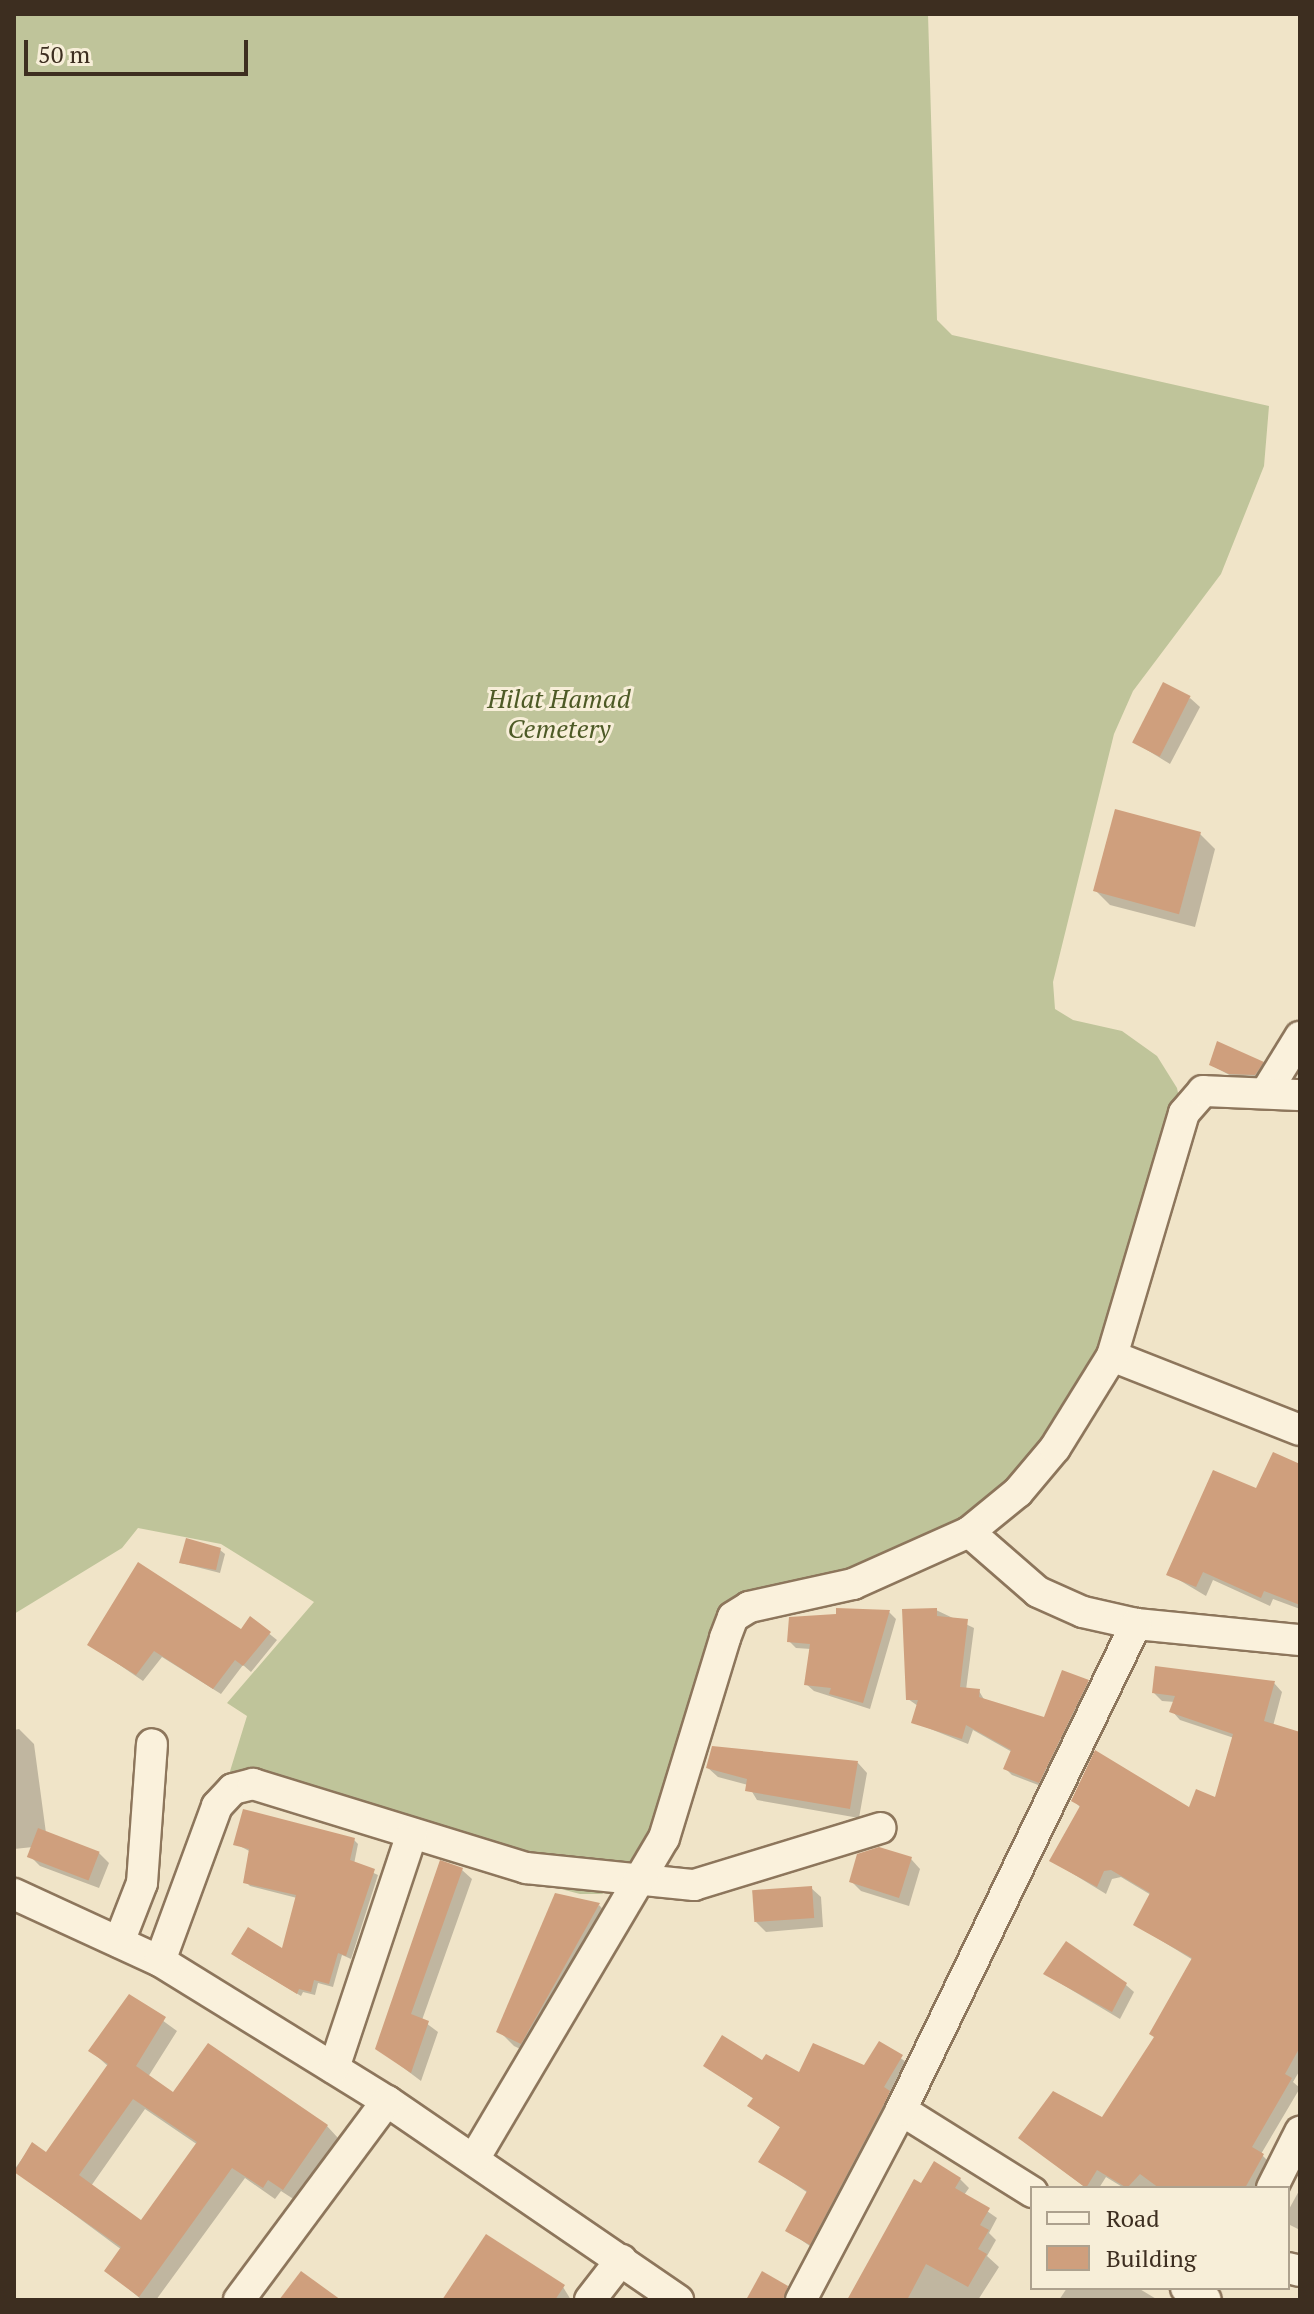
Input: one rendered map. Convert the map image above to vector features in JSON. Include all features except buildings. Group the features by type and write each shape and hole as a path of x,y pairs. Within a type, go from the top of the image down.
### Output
{"street":[{"path":"1266,1092 1300,1037"},
{"path":"474,2159 664,1838 733,1617 749,1607 853,1584 969,1532 1018,1492 1055,1448 1112,1356 1131,1304 1184,1113 1203,1091 1300,1095"},
{"path":"1112,1356 1300,1430"},
{"path":"969,1532 1038,1592 1083,1612 1136,1624 1300,1640"},
{"path":"801,2300 901,2110 1136,1624"},
{"path":"119,1942 142,1883 152,1744"},
{"path":"160,1961 217,1806 233,1789 253,1784 526,1868 694,1885 729,1878 881,1828"},
{"path":"334,2068 412,1834"},
{"path":"14,1894 160,1961 387,2101 678,2300"},
{"path":"239,2300 387,2101"},
{"path":"901,2110 1030,2191"},
{"path":"1273,2186 1300,2132"},
{"path":"590,2300 621,2260"}],"green space":[{"name":"Hilat Hamad Cemetery","path":"14,14 928,14 937,320 952,335 1269,406 1264,466 1221,574 1133,691 1114,734 1053,982 1055,1009 1073,1020 1122,1031 1157,1056 1177,1088 1184,1121 1108,1373 1038,1494 994,1522 966,1536 723,1608 644,1864 602,1894 580,1894 448,1859 227,1781 247,1716 227,1703 314,1602 221,1544 138,1528 122,1548 14,1614"}]}
